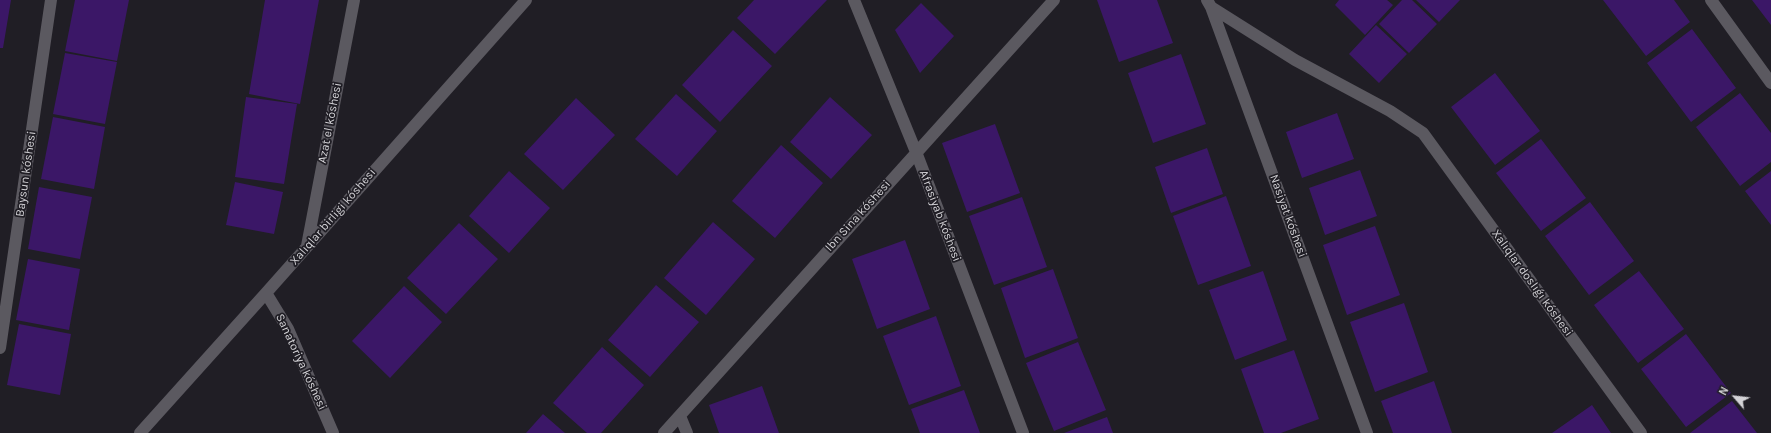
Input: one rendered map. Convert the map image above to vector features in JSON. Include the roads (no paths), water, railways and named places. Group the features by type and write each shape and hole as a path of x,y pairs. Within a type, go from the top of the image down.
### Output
{"street":[{"name":"Baysun kóshesi","path":"0,348 51,0"},
{"name":"Azat el kóshesi","path":"307,246 354,0"},
{"name":"Xalıqlar birligi kóshesi","path":"140,433 526,0"},
{"name":"Afrasiyab kóshesi","path":"854,0 916,152 1023,433"},
{"name":"Ibn Sina kóshesi","path":"664,433 1054,0"},
{"path":"1711,0 1771,83"},
{"name":"Xalıqlar doslıǵı kóshesi","path":"1209,4 1295,60 1390,111 1423,133 1641,433"},
{"name":"Nasiyat kóshesi","path":"1209,4 1367,433"},
{"name":"Sanatoriya kóshesi","path":"266,293 288,329 333,433"},
{"path":"680,416 687,433"}]}
